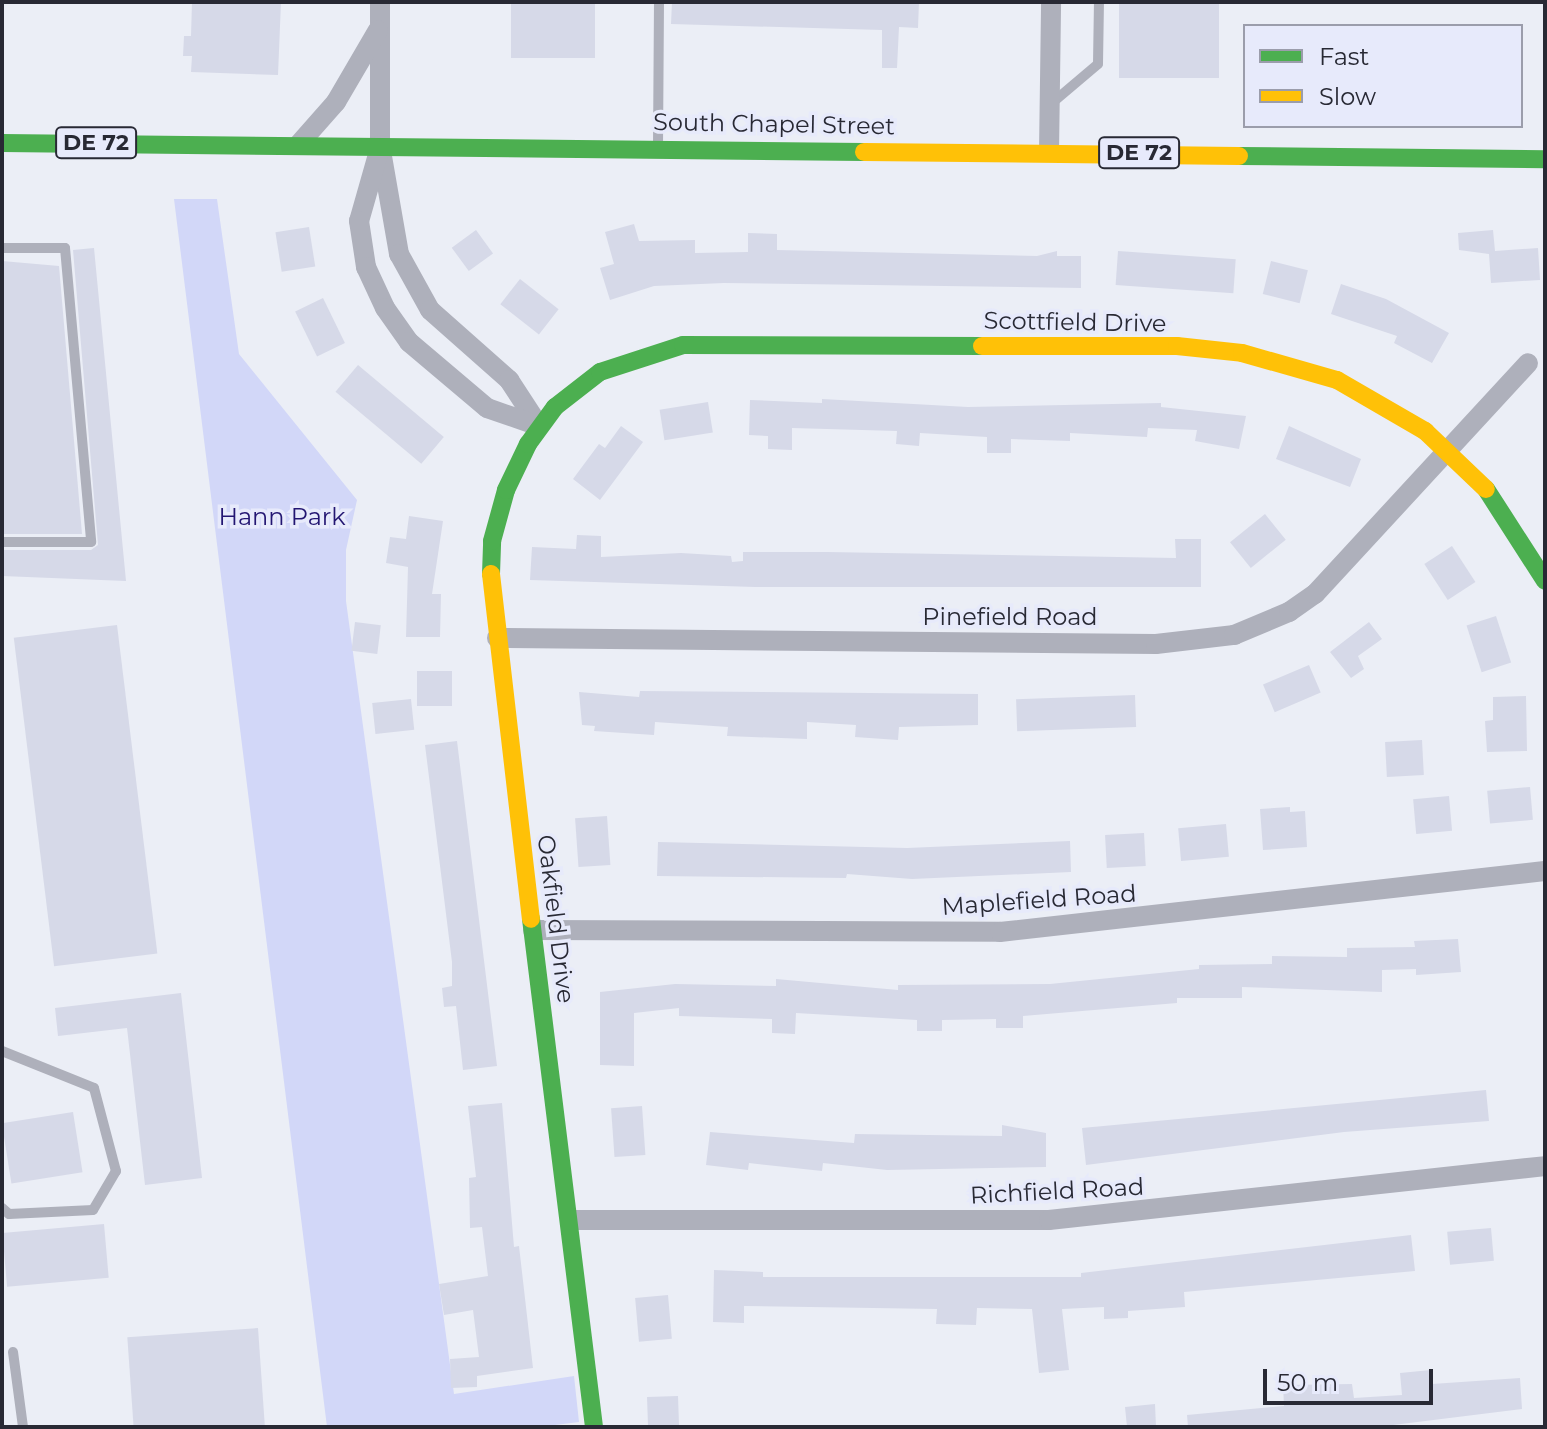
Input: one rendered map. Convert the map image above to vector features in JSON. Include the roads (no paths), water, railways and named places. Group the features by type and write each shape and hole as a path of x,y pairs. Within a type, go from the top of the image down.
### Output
{"street":[{"path":"380,2 380,145 399,254 412,282 444,325 509,380 539,426"},
{"path":"1049,152 1051,2"},
{"path":"299,144 336,102 380,26"},
{"name":"South Chapel Street","path":"2,143 658,147 1545,159"},
{"path":"380,145 359,221 366,267 385,308 409,342 487,408 539,426"},
{"name":"Scottfield Drive","path":"539,426 555,407 600,372 683,345 1177,346 1242,353 1308,369 1396,411 1449,452 1512,521 1545,581"},
{"name":"Pinefield Road","path":"497,638 1210,640 1261,625 1315,594 1528,363"},
{"name":"Oakfield Drive","path":"539,426 506,490 492,541 491,596 594,1427"},
{"name":"Maplefield Road","path":"533,930 1000,932 1545,871"},
{"name":"Richfield Road","path":"570,1220 1024,1221 1545,1166"}],"lane":[{"path":"658,147 659,2"},
{"path":"1050,105 1098,64 1099,2"},
{"path":"2,248 65,248 91,542 2,542"},
{"path":"2,1051 94,1088 116,1171 93,1210 9,1214 2,1208"},
{"path":"13,1352 23,1427"}],"park label":[{"name":"Hann Park","path":"282,517"}]}
